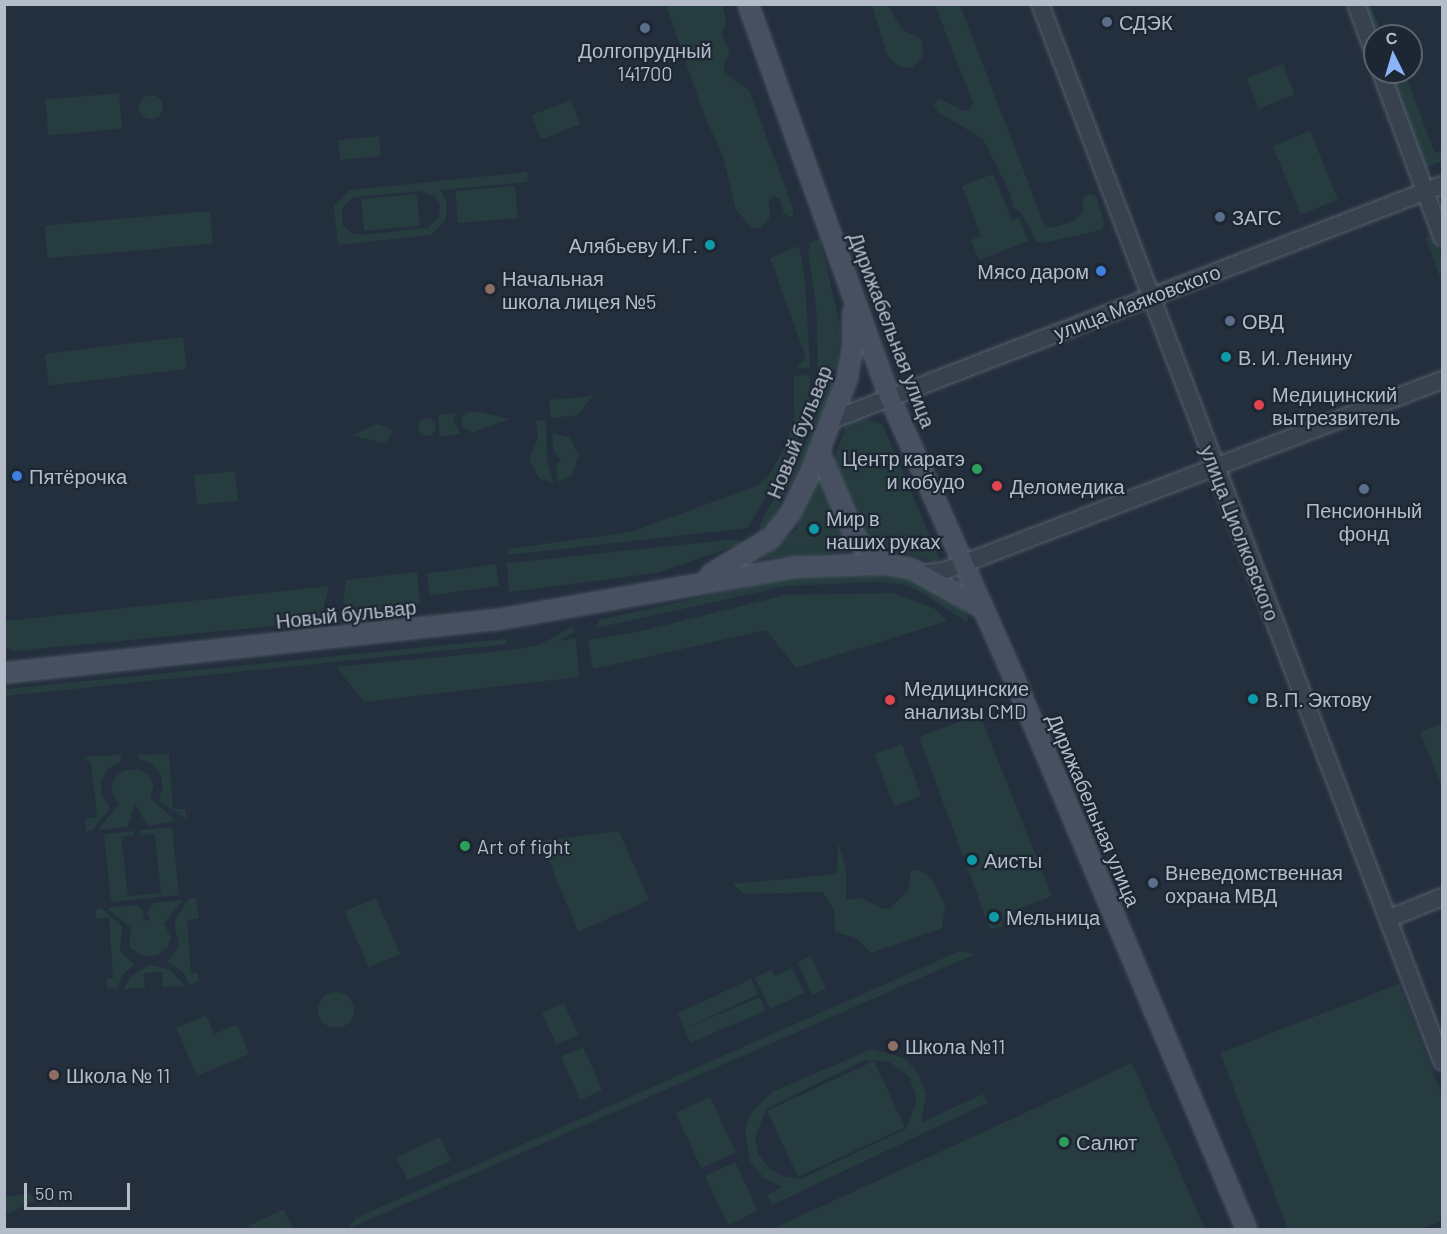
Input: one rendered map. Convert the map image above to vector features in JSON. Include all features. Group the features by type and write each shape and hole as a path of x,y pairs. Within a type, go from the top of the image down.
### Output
{"main road":[{"name":"Дирижабельная улица","path":"748,4 890,398 984,609 1246,1230"},
{"name":"Новый бульвар","path":"690,583 771,538 791,512 819,451 847,379 853,345 847,281"},
{"path":"819,451 857,541 885,564"},
{"name":"Новый бульвар","path":"4,673 495,620 690,583 795,567 885,564 927,573"},
{"path":"927,573 984,609"}],"street":[{"name":"улица Циолковского","path":"1040,4 1149,297 1443,1061"},
{"path":"1356,4 1363,24"},
{"path":"1386,84 1443,237"},
{"name":"улица Маяковского","path":"832,420 1443,185"},
{"path":"927,573 963,562 1443,380"},
{"path":"1388,919 1443,897"}],"green space":[{"path":"666,5 722,5 726,20 722,34 730,53 723,66 725,73 749,90 794,211 791,218 784,213 780,199 773,196 769,202 770,217 760,228 752,228 736,210 723,157 703,112"},
{"path":"872,5 887,5 902,29 922,40 923,56 912,68 898,66 887,55"},
{"path":"935,5 960,5 1044,224 1051,228 1072,222 1083,213 1083,199 1089,194 1096,196 1105,224 1101,230 1043,243 1036,241 1022,214 1013,207 1010,193 983,139 938,112 934,105 938,98 964,111 970,109 973,103"},
{"path":"1364,5 1371,5 1378,24 1371,24"},
{"path":"1283,64 1295,95 1258,109 1247,78"},
{"path":"1393,84 1409,84 1435,153 1442,150 1442,161 1424,168"},
{"path":"119,93 122,129 48,135 45,99"},
{"path":"151,95 159,99 163,107 159,115 151,119 143,115 139,107 143,99"},
{"path":"571,100 580,124 541,139 532,115"},
{"path":"1310,131 1338,200 1301,215 1273,146"},
{"path":"379,136 381,156 340,160 338,140"},
{"path":"527,172 528,182 440,190 447,203 446,219 431,235 338,245 334,206 350,190","holes":["419,191 434,196 440,205 439,216 428,228 362,235 352,233 343,225 342,209 353,197"]},
{"path":"993,174 1012,220 1019,218 1028,241 979,260 971,240 981,236 962,186"},
{"path":"515,186 518,218 458,223 455,191"},
{"path":"417,194 420,226 364,231 361,199"},
{"path":"210,211 213,244 48,258 45,225"},
{"path":"1425,236 1436,239 1442,257 1442,282"},
{"path":"820,239 841,329 837,370 818,368 816,304 808,252 811,242"},
{"path":"799,246 805,279 810,367 796,369 806,358 770,258"},
{"path":"183,337 187,369 49,386 45,354"},
{"path":"810,375 809,409 798,441 748,528 508,555 508,549 631,532 756,486 769,475 780,456 794,421 794,376"},
{"path":"817,376 835,380 807,452 777,511 760,533 759,526 810,434 817,407"},
{"path":"593,396 578,415 551,418 549,400"},
{"path":"468,412 480,412 509,419 472,433 461,426 462,417"},
{"path":"457,413 453,420 461,434 440,437 438,415"},
{"path":"864,417 883,425 939,558 935,562 882,547 862,532 834,459 847,424"},
{"path":"427,418 433,421 436,427 433,433 427,436 421,433 418,427 421,421"},
{"path":"546,420 547,460 553,483 539,478 529,460 538,437 536,421"},
{"path":"376,424 391,429 391,436 384,443 352,436"},
{"path":"552,433 569,437 579,455 572,475 558,482 556,466 561,459 554,453"},
{"path":"235,471 238,501 197,505 194,475"},
{"path":"818,476 853,551 760,559 796,530"},
{"path":"736,539 745,543 656,573 509,592 507,563"},
{"path":"496,564 499,586 430,596 427,574"},
{"path":"417,572 420,603 402,611 356,614 343,601 346,580"},
{"path":"851,573 902,576 920,582 963,609 968,617 967,622 919,591 900,584 877,582 787,586 596,628 599,620 786,578"},
{"path":"329,586 321,618 315,622 15,651 5,647 5,621"},
{"path":"894,593 935,609 947,621 796,668 766,630 593,669 588,640 642,631 786,595"},
{"path":"572,626 575,631 527,660 524,655"},
{"path":"576,638 579,677 364,702 336,667 512,650"},
{"path":"506,639 507,644 5,696 5,689"},
{"path":"978,710 1052,896 1005,914 1002,927 990,929 919,737 979,714"},
{"path":"1442,723 1442,784 1441,785 1420,732"},
{"path":"902,744 921,797 894,807 875,754"},
{"path":"169,754 173,809 185,809 187,820 159,800 163,786 160,773 151,763 139,759 138,755"},
{"path":"121,755 121,761 108,769 101,782 102,796 110,808 92,831 86,831 85,819 97,817 91,762 84,760 89,756"},
{"path":"137,769 149,775 154,786 150,798 176,821 148,826 135,805 127,827 98,830 119,804 111,790 114,778 123,771"},
{"path":"172,827 179,895 111,902 104,834 134,831 134,835 121,837 128,896 161,893 155,834 140,835 140,830"},
{"path":"619,831 649,900 578,932 541,841"},
{"path":"838,842 846,870 846,900 862,898 883,909 890,908 908,891 911,870 919,870 931,878 945,905 942,928 871,953 856,938 835,932 834,910 822,892 744,894 732,884 837,874"},
{"path":"196,898 199,919 187,920 191,973 198,973 199,981 190,985 182,971 167,962 179,946 174,921 189,899"},
{"path":"376,898 400,954 369,967 345,911"},
{"path":"183,900 164,924 171,937 168,947 158,955 145,957 129,947 131,928 107,908 137,905 144,913 142,921 150,920 147,912 154,903"},
{"path":"101,908 122,926 120,951 134,965 122,975 118,989 107,988 107,979 113,978 109,918 96,919 96,909"},
{"path":"960,951 975,954 348,1229 356,1218"},
{"path":"811,956 826,989 812,995 797,962"},
{"path":"150,965 171,970 184,986 163,987 162,972 144,973 145,988 124,989 131,976"},
{"path":"792,968 804,993 770,1009 755,978 772,969 775,976"},
{"path":"751,979 758,994 685,1029 678,1013"},
{"path":"1399,984 1442,1095 1442,1221 1421,1229 1288,1229 1220,1053"},
{"path":"336,992 349,997 354,1010 349,1023 336,1028 323,1023 318,1010 323,997"},
{"path":"760,997 766,1011 690,1043 685,1029"},
{"path":"564,1003 578,1035 556,1045 542,1013"},
{"path":"206,1015 214,1034 237,1025 249,1054 197,1076 176,1028"},
{"path":"583,1047 602,1090 580,1100 561,1057"},
{"path":"872,1049 904,1058 919,1074 926,1095 921,1123 983,1094 987,1103 772,1205 767,1195 782,1187 764,1178 750,1161 745,1132 750,1114 772,1092","holes":["865,1060 888,1061 909,1076 917,1099 906,1129 801,1179 782,1176 768,1167 758,1154 755,1138 766,1109"]},
{"path":"874,1061 905,1127 798,1177 767,1111"},
{"name":"Салют","path":"1132,1063 1205,1229 772,1229 1014,1118"},
{"path":"710,1097 736,1152 701,1168 676,1113"},
{"path":"440,1137 451,1161 407,1181 396,1157"},
{"path":"735,1162 758,1211 728,1225 705,1176"},
{"path":"31,1193 35,1201 5,1215 5,1197"},
{"path":"284,1209 293,1229 249,1229 248,1226"}],"place":[{"name":"СДЭК","path":"1107,22"},
{"name":"Долгопрудный 141700","path":"645,28"},
{"name":"ЗАГС","path":"1220,217"},
{"name":"Алябьеву И.Г.","path":"710,245"},
{"name":"Мясо даром","path":"1101,271"},
{"name":"Начальная школа лицея №5","path":"490,289"},
{"name":"ОВД","path":"1230,321"},
{"name":"В. И. Ленину","path":"1226,357"},
{"name":"Медицинский вытрезвитель","path":"1259,405"},
{"name":"Центр каратэ и кобудо","path":"977,469"},
{"name":"Пятёрочка","path":"17,476"},
{"name":"Деломедика","path":"997,486"},
{"name":"Пенсионный фонд","path":"1364,489"},
{"name":"Мир в наших руках","path":"814,529"},
{"name":"В.П. Эктову","path":"1253,699"},
{"name":"Медицинские анализы CMD","path":"890,700"},
{"name":"Art of fight","path":"465,846"},
{"name":"Аисты","path":"972,860"},
{"name":"Вневедомственная охрана МВД","path":"1153,883"},
{"name":"Мельница","path":"994,917"},
{"name":"Школа №11","path":"893,1046"},
{"name":"Школа № 11","path":"54,1075"},
{"name":"Салют","path":"1064,1142"}]}
